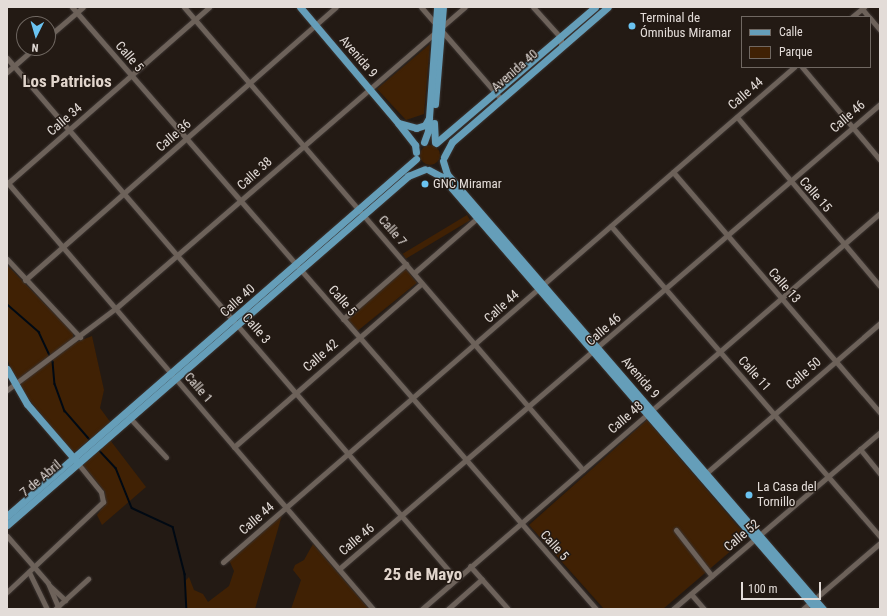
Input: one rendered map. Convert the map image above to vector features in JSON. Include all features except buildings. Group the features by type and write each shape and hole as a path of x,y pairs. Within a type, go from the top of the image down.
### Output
{"main road":[{"name":"Avenida 9","path":"300,7 398,122 415,145 416,156 427,169 442,177 477,218 541,287"},
{"path":"437,7 439,28 436,142 424,143 430,117 439,28 443,7"},
{"name":"Avenida 40","path":"444,159 448,145 498,96 595,7"},
{"name":"Avenida 40","path":"436,142 561,47 608,7"},
{"path":"398,122 420,127 430,117"},
{"name":"Avenida 9","path":"398,122 424,143"},
{"name":"Avenida 9","path":"436,142 444,159 447,174 596,351 813,601 823,609"},
{"name":"Calle 40","path":"361,213 416,156 424,143"},
{"name":"Calle 40","path":"101,440 361,213 408,176 427,169 444,159"},
{"path":"7,369 14,384 76,462"},
{"name":"7 de Abril","path":"7,525 101,440"},
{"name":"7 de Abril","path":"7,516 76,462"},
{"name":"Avenida 9","path":"813,601 816,609"}],"street":[{"name":"Calle 5","path":"72,7 412,400 596,609"},
{"path":"56,30 83,7"},
{"name":"Calle 7","path":"184,7 583,470"},
{"name":"Calle 34","path":"7,183 132,77 208,7"},
{"name":"Calle 36","path":"25,280 336,7"},
{"path":"421,7 498,96"},
{"name":"Calle 38","path":"7,390 46,360 80,337 116,308 241,202 369,88 465,7"},
{"path":"534,7 560,38 561,47"},
{"path":"853,16 863,8"},
{"path":"871,20 880,30"},
{"path":"7,72 26,56"},
{"name":"Calle 3","path":"7,58 403,515 456,579"},
{"name":"Calle 44","path":"223,562 350,454 793,68"},
{"path":"803,68 880,160"},
{"name":"Calle 46","path":"339,569 530,408 880,104"},
{"name":"Calle 15","path":"737,117 843,245 880,286"},
{"name":"Calle 13","path":"673,172 880,413"},
{"name":"Calle 1","path":"7,183 116,308 173,377 373,609"},
{"name":"Calle 48","path":"422,609 880,213"},
{"path":"414,273 477,218"},
{"name":"Calle 11","path":"611,226 880,537"},
{"path":"7,259 25,280 80,337"},
{"path":"343,319 406,264"},
{"name":"Calle 42","path":"234,447 422,283"},
{"name":"Calle 50","path":"704,475 880,323"},
{"path":"128,416 166,457"},
{"name":"Calle 52","path":"673,609 880,432"},
{"path":"860,449 880,474"},
{"path":"7,592 103,502 102,492 76,462"},
{"path":"676,530 712,576"},
{"path":"7,536 50,586 65,600"},
{"path":"804,609 880,543"},
{"path":"470,566 508,609"},
{"path":"29,572 47,609"},
{"path":"50,586 56,608 88,579"},
{"path":"448,609 482,579"},
{"path":"690,594 704,609"}],"green space":[{"path":"430,44 424,114 406,120 377,89"},
{"path":"430,145 437,148 440,155 437,162 430,165 423,162 420,155 423,148"},
{"path":"467,215 470,220 406,259 403,254"},
{"path":"7,265 73,333 74,343 92,336 104,390 100,408 111,423 73,453 19,387 7,359"},
{"path":"405,268 417,283 357,331 345,316"},
{"path":"647,420 747,537 663,609 604,609 529,525"},
{"path":"110,440 146,487 102,525 97,515 105,504 105,492 83,465"},
{"path":"282,515 255,609 186,609 184,582 189,577 194,590 203,594 208,602 229,586 234,571 229,560"},
{"path":"313,544 369,609 291,609 301,580 293,570 295,565 304,560"}],"waterway":[{"path":"7,304 39,332 53,362 55,384 65,411 90,440"},
{"path":"98,449 116,468 132,508 173,527 185,574 187,609"}],"place":[{"name":"Terminal de Ómnibus Miramar","path":"632,26"},
{"name":"GNC Miramar","path":"425,184"},
{"name":"La Casa del Tornillo","path":"749,495"}],"district":[{"name":"Los Patricios","path":"67,82"},
{"name":"25 de Mayo","path":"423,575"}]}
